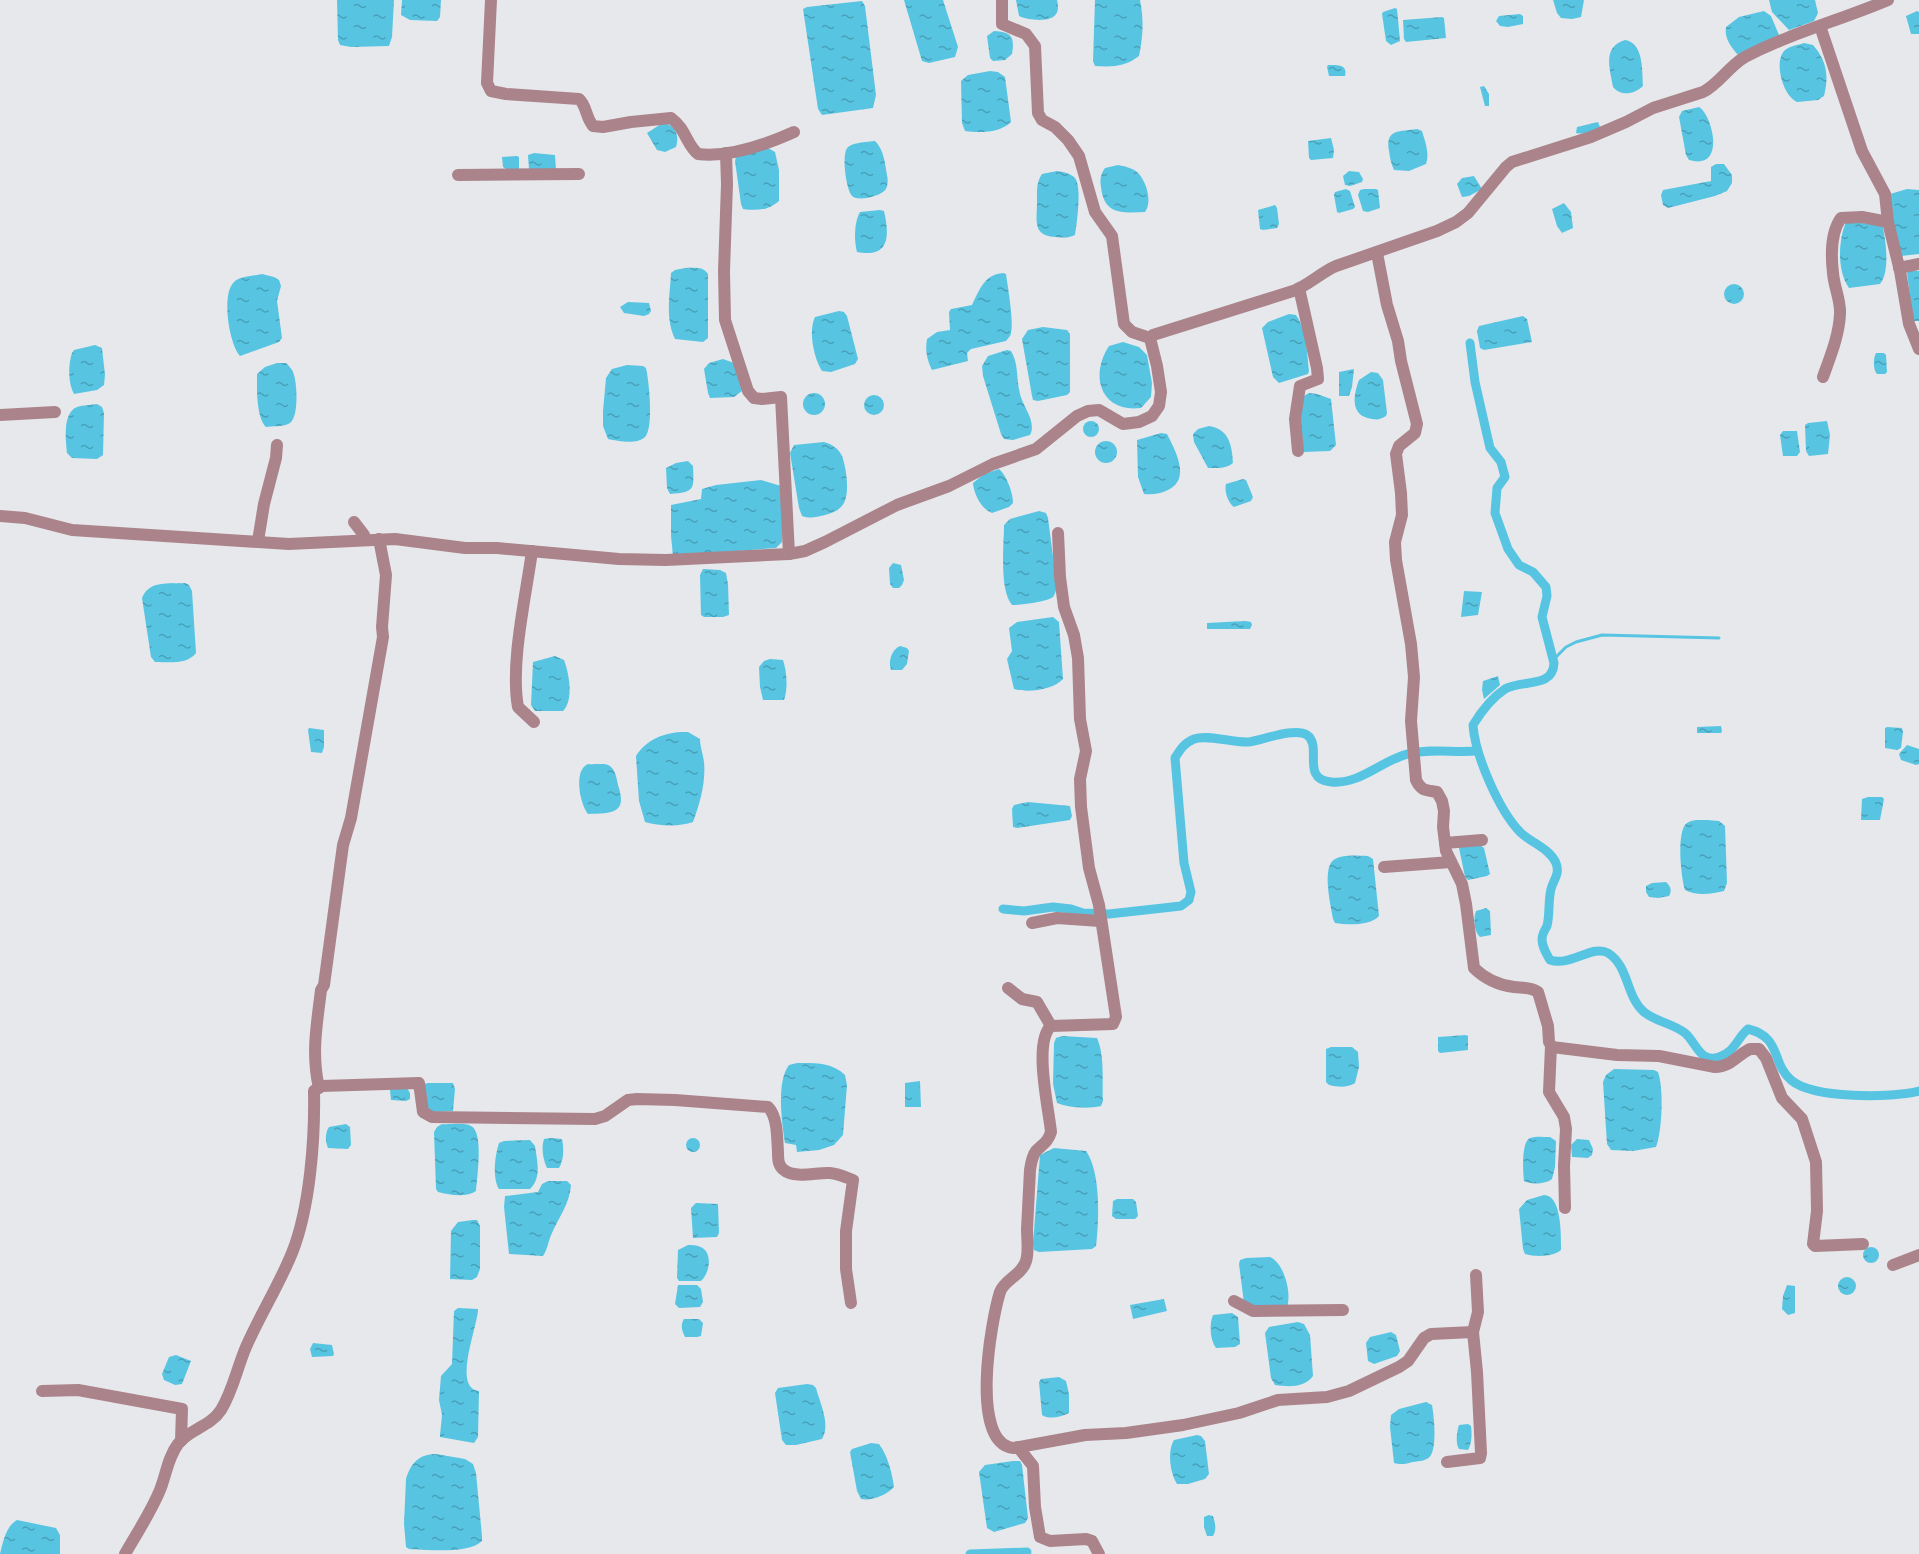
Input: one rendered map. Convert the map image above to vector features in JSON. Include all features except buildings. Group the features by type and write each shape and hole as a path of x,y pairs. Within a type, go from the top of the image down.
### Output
{"street":[{"path":"491,0 487,84 491,91 579,99 584,103 586,117 593,126 603,127 671,118 680,124 692,149 698,154 726,153 762,145 794,132"},
{"path":"1002,0 1002,24 1026,34 1035,46 1038,113 1042,120 1055,127 1068,140 1079,156 1095,212 1112,236 1124,324 1132,332 1150,338 1162,331 1299,288 1323,271 1437,231 1468,213 1512,162 1591,137 1653,108 1703,92 1709,89 1734,62 1776,42 1888,0"},
{"path":"1820,26 1862,152 1885,194 1888,222 1919,349"},
{"path":"726,153 725,320 748,391 754,398 781,397 789,554"},
{"path":"458,175 579,174"},
{"path":"1823,377 1838,335 1840,312 1833,272 1837,225 1841,218 1862,217 1888,222"},
{"path":"1377,253 1387,305 1398,341 1417,424 1415,434 1399,446 1396,454 1402,515 1397,531 1396,551 1412,644 1414,676 1411,721 1416,780 1420,788 1425,791 1437,792 1442,801 1445,843 1462,884 1474,968 1491,981 1504,986 1532,988 1538,992 1551,1046 1549,1092 1564,1117 1566,1129 1565,1208"},
{"path":"1899,268 1919,264"},
{"path":"1298,451 1295,419 1300,386 1318,379 1299,288"},
{"path":"0,516 25,518 72,530 310,544 394,539 465,548 619,559 666,560 789,554 805,551 897,505 949,486 993,464 1036,449 1077,416 1088,411 1099,410 1123,424 1139,422 1152,416 1160,406 1161,392 1150,338"},
{"path":"0,415 55,412"},
{"path":"258,541 277,445"},
{"path":"354,522 365,540"},
{"path":"1058,533 1064,607 1074,635 1078,658 1080,719 1086,752 1080,778 1089,868 1099,905 1116,1017 1113,1023 1051,1026 1046,1030 1043,1075 1051,1132 1049,1140 1033,1157 1029,1179 1026,1262 1018,1275 1001,1289 992,1328 987,1367 992,1430 999,1442 1007,1447 1018,1447 1085,1435 1183,1425 1239,1413 1278,1400 1327,1396 1349,1390 1399,1367 1408,1361 1424,1338 1431,1334 1473,1332"},
{"path":"319,1088 314,1059 315,1028 321,990 324,985 343,845 351,818 382,637 386,575 379,539"},
{"path":"532,551 516,687 518,707 534,722"},
{"path":"1445,843 1482,840"},
{"path":"1384,867 1451,862"},
{"path":"1032,922 1057,918 1100,920"},
{"path":"1008,988 1022,999 1037,1002 1051,1026"},
{"path":"1551,1046 1617,1055 1676,1058 1715,1067 1732,1063 1750,1048 1759,1049 1766,1058 1782,1098 1802,1119 1816,1161 1817,1211 1813,1244 1815,1246 1863,1244"},
{"path":"181,1441 212,1421 220,1410 234,1383 245,1348 293,1252 308,1186 315,1114 314,1091 319,1088 419,1083 423,1112 432,1117 595,1119 605,1116 628,1100 637,1099 684,1100 768,1107 774,1118 778,1158 783,1170 799,1174 842,1175 853,1180 846,1232 846,1269 851,1303"},
{"path":"1893,1265 1919,1255"},
{"path":"1447,1462 1480,1458 1481,1453 1478,1372 1473,1332 1478,1312 1476,1275"},
{"path":"1234,1301 1253,1311 1342,1310"},
{"path":"42,1391 78,1390 182,1410 181,1441 168,1464 145,1520 125,1554"},
{"path":"1018,1447 1033,1466 1035,1507 1040,1536 1050,1541 1086,1539 1092,1541 1099,1554"}],"water":[{"path":"337,0 394,0 392,37 389,46 340,45"},
{"path":"402,0 441,0 440,17 437,21 410,20 401,15"},
{"path":"904,0 943,0 958,47 955,57 929,63 922,61"},
{"path":"1016,0 1057,0 1058,11 1053,17 1044,20 1019,16"},
{"path":"1095,0 1140,0 1142,28 1139,56 1118,66 1095,66 1093,61"},
{"path":"1553,0 1584,0 1581,17 1561,18"},
{"path":"1769,0 1815,0 1818,13 1814,21 1789,30 1772,12"},
{"path":"862,1 865,6 876,95 873,108 822,115 818,109 803,9"},
{"path":"1397,9 1400,41 1391,45 1386,41 1382,14"},
{"path":"1764,11 1771,16 1779,35 1738,55 1727,39 1726,27 1739,17"},
{"path":"1919,12 1919,34 1911,34 1906,16"},
{"path":"1520,14 1523,16 1523,24 1508,27 1500,26 1496,21 1499,16"},
{"path":"1442,17 1446,38 1406,42 1404,39 1403,20"},
{"path":"994,31 1004,32 1012,39 1012,54 1005,60 993,61 990,58 987,36"},
{"path":"1625,40 1636,46 1639,52 1643,86 1628,93 1620,92 1613,87 1609,66 1610,53 1613,48"},
{"path":"1804,43 1813,45 1821,57 1826,69 1826,82 1824,96 1818,100 1797,102 1784,86 1780,62 1785,50"},
{"path":"1328,65 1343,67 1346,72 1345,76 1329,76"},
{"path":"998,72 1005,77 1011,122 996,130 965,131 962,123 961,81 968,75"},
{"path":"1484,86 1489,94 1489,106 1485,106 1480,87"},
{"path":"1699,107 1708,120 1713,140 1712,150 1708,157 1701,161 1689,160 1686,155 1679,117 1682,111"},
{"path":"1598,122 1600,127 1595,130 1576,133 1577,127"},
{"path":"661,124 671,126 677,137 676,147 665,152 657,150 647,133"},
{"path":"1417,129 1422,131 1426,143 1426,164 1409,171 1394,170 1389,154 1389,138 1395,132"},
{"path":"1331,138 1333,158 1311,160 1309,158 1308,141"},
{"path":"875,141 884,157 888,178 887,187 884,192 875,196 855,198 850,192 846,179 846,151 854,144"},
{"path":"768,148 775,152 779,170 779,201 762,209 743,209 736,157"},
{"path":"534,153 555,155 556,170 529,170 528,155"},
{"path":"502,157 519,157 519,170 503,167"},
{"path":"1724,164 1732,175 1732,183 1727,191 1668,208 1663,205 1661,195 1663,190 1711,181 1711,167"},
{"path":"1118,165 1135,171 1143,180 1148,197 1145,212 1122,212 1106,203 1101,187 1101,175 1105,168"},
{"path":"1057,171 1073,176 1078,189 1075,235 1061,238 1043,234 1039,230 1037,215 1037,191 1042,174"},
{"path":"1349,171 1359,172 1363,179 1362,182 1350,186 1345,185 1343,176"},
{"path":"1474,176 1482,189 1462,197 1457,184 1462,178"},
{"path":"1346,189 1350,191 1355,207 1339,213 1334,195 1335,192"},
{"path":"1907,189 1919,190 1919,254 1901,256 1898,254 1890,194"},
{"path":"1360,190 1378,190 1380,208 1368,212 1363,211 1358,195"},
{"path":"1564,203 1571,212 1573,228 1562,233 1557,226 1552,209"},
{"path":"1275,205 1279,224 1277,228 1260,229 1258,210"},
{"path":"884,211 886,220 885,243 876,252 857,252 855,232 860,212"},
{"path":"1846,222 1883,228 1886,265 1880,284 1849,288 1845,281 1842,273 1840,247 1843,230"},
{"path":"685,268 701,269 708,274 708,338 703,342 675,339 670,323 671,273"},
{"path":"1919,271 1919,321 1913,321 1907,273"},
{"path":"1003,273 1006,274 1010,305 1012,328 1010,336 1006,341 971,349 967,353 968,361 932,370 927,355 927,339 937,332 950,330 949,312 951,309 972,305 980,288 987,280"},
{"path":"262,274 279,280 281,286 277,301 282,338 279,342 240,356 233,341 228,319 230,288 240,278"},
{"path":"1734,284 1741,287 1744,294 1741,301 1734,304 1727,301 1724,294 1727,287"},
{"path":"628,302 649,303 651,311 644,316 624,313 620,307"},
{"path":"839,311 844,312 847,316 858,359 855,364 831,372 822,371 813,345 813,323 815,317"},
{"path":"1289,314 1296,315 1300,321 1306,342 1309,371 1308,374 1279,383 1273,377 1262,328 1268,322"},
{"path":"1523,316 1527,319 1532,342 1484,350 1480,348 1477,331 1479,326"},
{"path":"1043,327 1067,330 1070,334 1070,392 1067,395 1038,401 1033,400 1022,339 1028,330"},
{"path":"1123,342 1139,347 1147,355 1152,383 1151,397 1141,408 1116,405 1102,390 1100,369 1103,357 1109,346"},
{"path":"95,345 102,348 104,385 97,390 74,394 69,374 72,353 74,350"},
{"path":"1007,350 1011,351 1015,361 1020,394 1032,425 1030,435 1013,440 1004,439 1001,434 982,366 988,356"},
{"path":"1876,353 1886,355 1887,372 1885,374 1876,372 1874,358"},
{"path":"723,359 734,363 742,391 734,397 710,398 704,369 709,363"},
{"path":"286,363 293,372 296,385 295,414 290,423 266,427 260,416 257,374 265,367"},
{"path":"627,365 646,368 649,393 648,432 642,439 632,442 608,439 603,426 606,378 612,369"},
{"path":"1354,369 1349,396 1339,396 1339,372"},
{"path":"1371,372 1378,373 1383,380 1387,413 1381,419 1365,417 1360,414 1355,404 1355,392 1359,380"},
{"path":"810,393 818,393 825,400 825,408 818,415 810,415 803,408 803,400"},
{"path":"1309,393 1331,399 1336,445 1330,451 1304,452 1300,431 1301,417 1304,396"},
{"path":"874,395 881,398 884,405 881,412 874,415 867,412 864,405 867,398"},
{"path":"97,404 102,407 104,413 103,455 97,459 72,458 67,453 66,442 69,415 77,407"},
{"path":"1091,421 1097,423 1099,429 1097,435 1091,437 1085,435 1083,429 1085,423"},
{"path":"1827,421 1830,435 1828,454 1809,456 1806,451 1805,425"},
{"path":"1209,426 1221,431 1228,439 1233,456 1233,463 1230,465 1208,468 1194,442 1193,434 1198,429"},
{"path":"1783,431 1797,431 1800,452 1797,456 1783,456 1780,435"},
{"path":"1161,433 1167,434 1177,457 1180,465 1179,479 1175,485 1165,491 1144,494 1138,477 1137,440"},
{"path":"1106,441 1116,448 1117,452 1110,462 1106,463 1096,456 1095,452 1102,442"},
{"path":"824,442 835,447 842,456 847,479 846,498 844,503 833,512 811,518 805,517 802,516 799,508 790,453 794,445"},
{"path":"688,461 693,466 693,485 689,491 670,494 667,488 666,468"},
{"path":"999,469 1009,485 1013,503 1009,507 992,513 979,501 973,483 984,474"},
{"path":"761,480 781,486 783,496 782,542 776,548 673,556 671,505 701,499 702,489 716,485"},
{"path":"1246,480 1253,497 1251,501 1234,507 1227,497 1226,484"},
{"path":"1039,511 1046,513 1048,518 1057,587 1054,596 1050,599 1012,605 1005,589 1004,525 1010,519"},
{"path":"893,563 901,565 904,580 899,588 893,588 890,584 889,568"},
{"path":"703,569 720,570 726,573 729,615 704,617 701,615 700,575"},
{"path":"166,583 185,583 192,591 196,653 182,661 155,662 151,657 142,598 149,588 154,586"},
{"path":"1464,591 1482,592 1478,615 1461,617"},
{"path":"1053,617 1059,622 1063,679 1053,686 1040,690 1014,689 1007,659 1012,651 1009,628 1017,622"},
{"path":"1251,622 1250,629 1207,629 1207,623"},
{"path":"900,646 909,651 907,664 902,670 891,670 891,656"},
{"path":"555,656 564,660 568,672 570,686 566,706 563,711 535,711 531,705 533,662"},
{"path":"783,660 786,680 784,700 763,700 759,667 764,661"},
{"path":"1498,676 1500,685 1484,699 1483,681"},
{"path":"1721,726 1721,733 1697,733 1697,727"},
{"path":"309,728 324,730 322,753 311,752"},
{"path":"1885,728 1902,728 1901,748 1897,750 1885,748"},
{"path":"688,732 700,739 704,762 702,792 693,822 669,825 645,822 639,801 636,756 652,740 666,734"},
{"path":"1907,745 1919,749 1919,764 1901,760 1899,754"},
{"path":"588,764 609,765 614,770 621,795 621,802 616,810 588,814 579,788 579,780 583,767"},
{"path":"1868,797 1884,799 1880,820 1861,820 1862,799"},
{"path":"1028,802 1070,806 1072,816 1070,820 1013,827 1012,809 1014,805"},
{"path":"1719,821 1725,826 1727,883 1724,891 1699,894 1685,890 1680,844 1681,835 1687,823"},
{"path":"1480,845 1484,848 1490,874 1468,880 1465,877 1459,848 1460,846"},
{"path":"1343,856 1368,856 1373,859 1379,916 1365,923 1335,923 1328,887 1328,870 1331,863"},
{"path":"1666,882 1670,889 1669,896 1649,897 1646,886"},
{"path":"1486,908 1490,911 1491,935 1480,937 1475,928 1475,914 1476,911"},
{"path":"1062,1036 1097,1038 1102,1061 1103,1101 1101,1106 1079,1108 1057,1103 1053,1084 1054,1043 1056,1038"},
{"path":"1468,1036 1468,1050 1440,1053 1438,1051 1438,1037"},
{"path":"1352,1047 1358,1052 1359,1067 1355,1083 1339,1087 1326,1082 1326,1049"},
{"path":"797,1063 829,1065 845,1075 847,1085 843,1135 834,1145 819,1150 797,1152 796,1145 785,1143 781,1103 782,1082 789,1065"},
{"path":"1614,1069 1658,1072 1661,1110 1660,1131 1656,1147 1633,1151 1611,1150 1607,1144 1603,1082 1606,1075"},
{"path":"920,1081 921,1107 905,1107 905,1083"},
{"path":"453,1083 455,1089 453,1111 434,1112 428,1109 424,1084"},
{"path":"407,1088 410,1099 391,1100 390,1090"},
{"path":"346,1124 350,1127 351,1145 348,1149 328,1148 326,1137 329,1127"},
{"path":"442,1124 465,1124 475,1130 479,1146 476,1191 472,1193 453,1195 438,1192 436,1189 434,1132"},
{"path":"1532,1137 1550,1137 1556,1141 1552,1179 1538,1183 1524,1181 1523,1158 1527,1141"},
{"path":"690,1138 696,1138 700,1145 696,1152 690,1152 686,1148 686,1142"},
{"path":"544,1139 562,1139 563,1154 559,1168 547,1168 544,1161 543,1142"},
{"path":"1577,1139 1589,1140 1593,1149 1592,1155 1588,1158 1572,1157 1571,1145"},
{"path":"530,1140 535,1146 537,1163 534,1184 530,1189 499,1189 495,1160 499,1143"},
{"path":"1054,1148 1086,1151 1091,1160 1097,1184 1098,1210 1096,1246 1092,1249 1039,1252 1034,1250 1040,1155"},
{"path":"548,1181 567,1181 571,1185 566,1204 545,1253 543,1256 509,1254 505,1196 538,1192 542,1184"},
{"path":"1544,1195 1550,1197 1557,1209 1561,1250 1544,1256 1525,1254 1519,1209 1527,1200"},
{"path":"1133,1199 1136,1202 1138,1216 1135,1219 1116,1219 1112,1216 1113,1201"},
{"path":"696,1203 718,1204 719,1233 717,1237 693,1238 691,1208"},
{"path":"477,1220 480,1226 480,1269 477,1277 472,1280 450,1279 451,1231 458,1222"},
{"path":"688,1245 703,1248 708,1257 707,1273 701,1281 679,1281 677,1278 678,1250"},
{"path":"1871,1247 1877,1249 1879,1255 1877,1261 1871,1263 1865,1261 1863,1255 1865,1249"},
{"path":"1270,1257 1279,1265 1288,1287 1287,1307 1273,1310 1244,1303 1239,1264 1240,1260 1246,1258"},
{"path":"1843,1277 1851,1277 1856,1282 1854,1293 1843,1295 1838,1290 1838,1282"},
{"path":"678,1285 697,1285 701,1289 703,1302 700,1307 679,1308 675,1304"},
{"path":"1787,1285 1795,1286 1795,1313 1788,1315 1782,1309"},
{"path":"1164,1299 1167,1311 1133,1319 1130,1305"},
{"path":"458,1308 478,1309 467,1368 467,1379 471,1387 479,1391 478,1437 474,1443 440,1437 441,1376 452,1364 454,1311"},
{"path":"1232,1313 1238,1317 1240,1344 1235,1347 1216,1348 1211,1332 1213,1315"},
{"path":"684,1319 699,1319 703,1323 701,1336 685,1337 682,1328"},
{"path":"1298,1322 1304,1324 1310,1335 1313,1376 1301,1385 1275,1385 1271,1378 1265,1333 1269,1327"},
{"path":"1391,1332 1396,1335 1400,1351 1397,1356 1374,1364 1368,1361 1366,1343 1370,1337"},
{"path":"313,1343 332,1345 333,1356 312,1357 310,1349"},
{"path":"176,1355 191,1361 182,1384 175,1385 164,1380 162,1374 169,1357"},
{"path":"1059,1377 1066,1381 1069,1413 1062,1416 1045,1417 1042,1415 1039,1382 1041,1379"},
{"path":"807,1384 816,1388 824,1414 825,1427 822,1439 786,1445 782,1440 775,1393 778,1388"},
{"path":"1426,1402 1432,1405 1434,1416 1431,1455 1423,1460 1404,1464 1394,1463 1391,1415 1399,1409"},
{"path":"1468,1424 1472,1432 1468,1450 1459,1449 1457,1434 1459,1425"},
{"path":"1197,1435 1205,1441 1209,1474 1205,1479 1188,1484 1177,1484 1170,1462 1174,1440"},
{"path":"871,1443 879,1444 885,1454 894,1487 879,1497 861,1499 857,1491 850,1452 852,1449"},
{"path":"436,1454 465,1459 473,1464 476,1473 482,1536 482,1541 476,1545 458,1550 409,1549 406,1547 404,1524 406,1479 416,1460"},
{"path":"1020,1461 1022,1465 1028,1518 1025,1523 994,1532 987,1528 979,1472 985,1465"},
{"path":"1213,1516 1215,1524 1213,1536 1207,1536 1204,1527 1204,1517"},
{"path":"17,1520 56,1528 60,1535 60,1554 0,1554 8,1530"}],"waterway":[{"path":"1470,343 1475,382 1490,448 1501,462 1505,477 1497,488 1495,513 1508,549 1519,565 1533,572 1546,587 1547,596 1542,617 1554,663 1552,671 1543,680 1512,686 1501,692 1473,725 1483,767 1504,811 1521,833 1545,850 1556,863 1557,873 1551,889 1548,921 1542,939 1543,947 1550,960 1565,961 1595,951 1608,953 1624,973 1638,1006 1654,1018 1685,1033 1699,1051 1707,1057 1719,1057 1729,1052 1748,1029 1766,1038 1785,1073 1791,1080 1802,1086 1834,1094 1872,1096 1919,1091"},
{"path":"1553,660 1566,647 1602,635 1719,638"},
{"path":"1003,909 1024,911 1053,907 1083,913 1109,914 1181,906 1189,900 1191,892 1184,863 1175,758 1185,745 1194,739 1249,742 1287,733 1302,733 1311,740 1316,775 1322,780 1331,782 1352,780 1408,754 1426,751 1477,751"},
{"path":"970,1554 1027,1552"}]}
